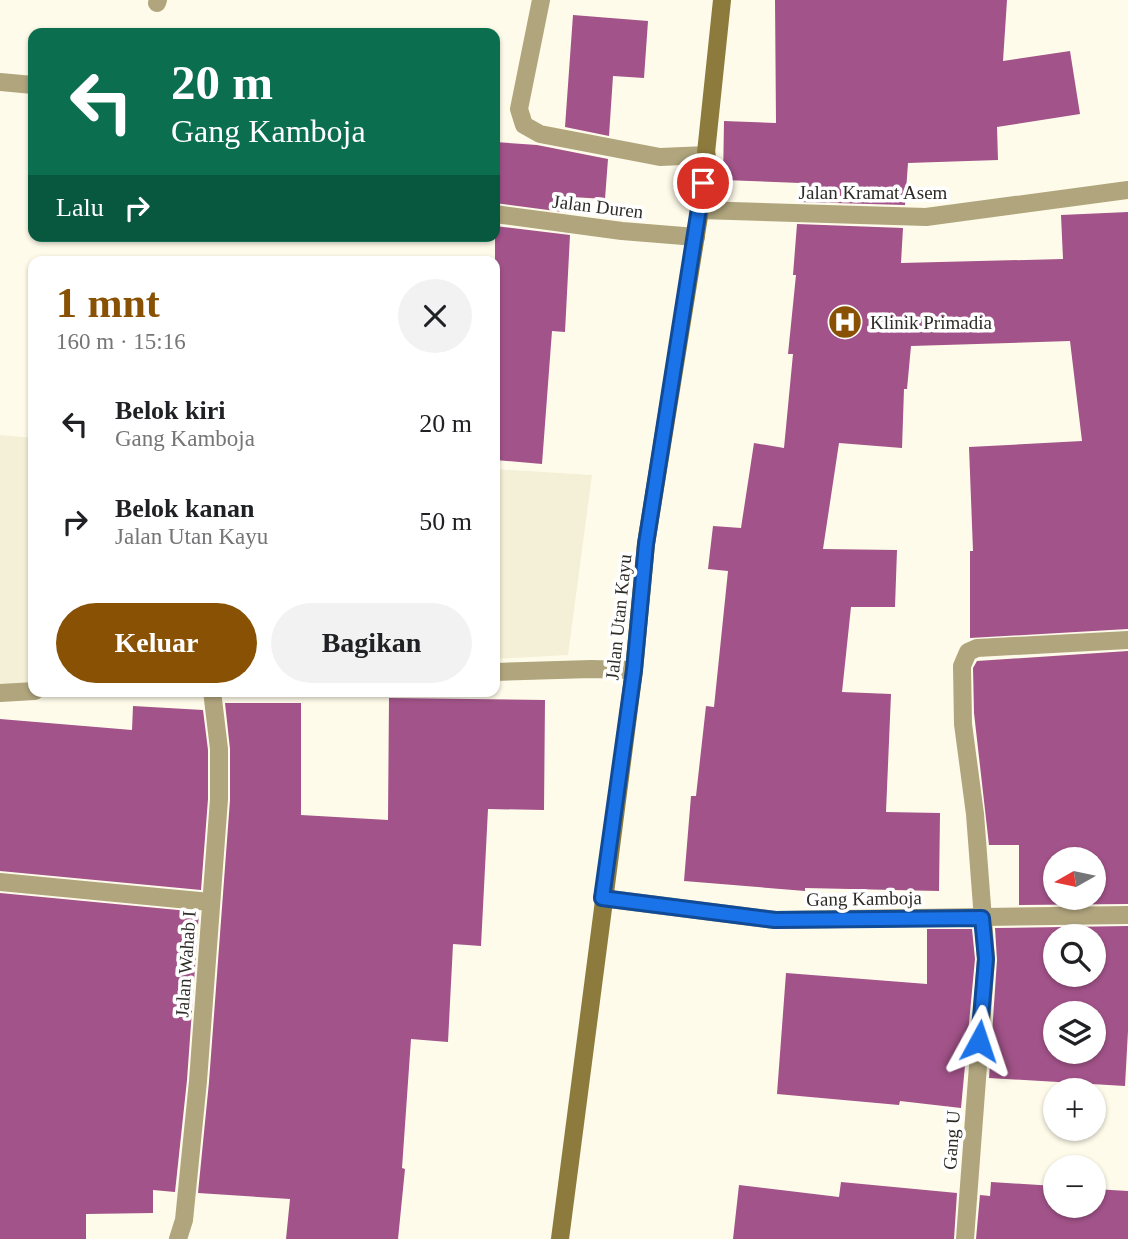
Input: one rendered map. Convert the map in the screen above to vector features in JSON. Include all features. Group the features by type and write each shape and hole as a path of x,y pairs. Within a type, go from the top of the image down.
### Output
{"street":[{"path":"541,0 519,109 524,125 540,134 660,157 707,156"},
{"name":"Jalan Utan Kayu","path":"560,1239 602,898 634,670 646,544 700,210 722,0"},
{"path":"0,82 28,85"},
{"name":"Jalan Kramat Asem","path":"700,210 926,217 1128,190"},
{"name":"Jalan Duren","path":"500,215 622,231 696,237"},
{"name":"Gang U","path":"965,1239 986,959 975,814 963,724 962,666 968,652 976,648 1128,640"},
{"path":"500,672 634,670"},
{"path":"0,693 28,691"},
{"name":"Jalan Wahab I","path":"178,1239 184,1220 198,1081 219,799 219,749 213,697"},
{"path":"0,882 210,902"},
{"name":"Gang Kamboja","path":"602,898 775,920 1128,915"}],"shaded area":[{"path":"0,435 28,438 28,684 0,685"},
{"path":"500,469 592,475 568,655 500,659"}],"building":[{"path":"775,0 1007,0 1003,61 1070,51 1080,114 997,127 998,160 908,163 905,205 799,202 800,183 723,180 724,121 776,123"},
{"path":"573,15 648,21 644,78 613,76 609,136 565,127"},
{"path":"500,142 537,145 608,159 605,199 572,197 571,213 500,204"},
{"path":"1128,212 1128,629 970,638 970,551 973,551 969,447 1082,441 1070,341 911,346 907,389 904,389 902,448 839,443 823,549 897,550 895,607 851,607 842,692 891,694 886,812 940,813 939,891 805,888 805,891 684,881 691,796 696,796 706,706 714,707 728,571 708,569 713,526 741,528 754,443 784,448 793,354 788,354 796,275 793,275 797,224 903,228 901,263 1063,259 1061,215"},
{"path":"500,227 570,235 565,332 552,331 542,464 500,460 500,256 495,256 495,242 500,242"},
{"path":"1128,651 1128,904 1106,904 1106,847 1043,847 1043,905 1019,905 1019,845 989,845 974,713 973,668 977,661"},
{"path":"389,698 545,700 544,810 488,809 481,946 453,944 448,1042 411,1039 402,1168 405,1169 398,1239 286,1239 290,1199 198,1193 230,800 230,749 225,703 301,703 301,815 388,820"},
{"path":"133,706 203,710 208,750 208,799 201,890 0,871 0,719 132,730"},
{"path":"0,893 199,912 187,1080 175,1192 153,1190 153,1213 86,1214 86,1239 0,1239"},
{"path":"1106,926 1128,926 1125,1086 1106,1085 1106,1078 1043,1078 1043,1081 989,1078 997,960 995,928 1043,927 1043,987 1106,987"},
{"path":"927,929 972,929 975,959 961,1108 900,1101 899,1105 777,1094 786,973 927,984"},
{"path":"841,1182 957,1193 954,1239 733,1239 739,1185 839,1197"},
{"path":"991,1182 1043,1185 1043,1218 1106,1218 1106,1190 1128,1191 1128,1239 976,1239 980,1195 990,1196"}],"place":[{"name":"Klinik Primadia","path":"845,322"}],"route":[{"path":"703,183 646,544 634,670 602,898 775,920 982,918 986,959 979,1041"}]}
